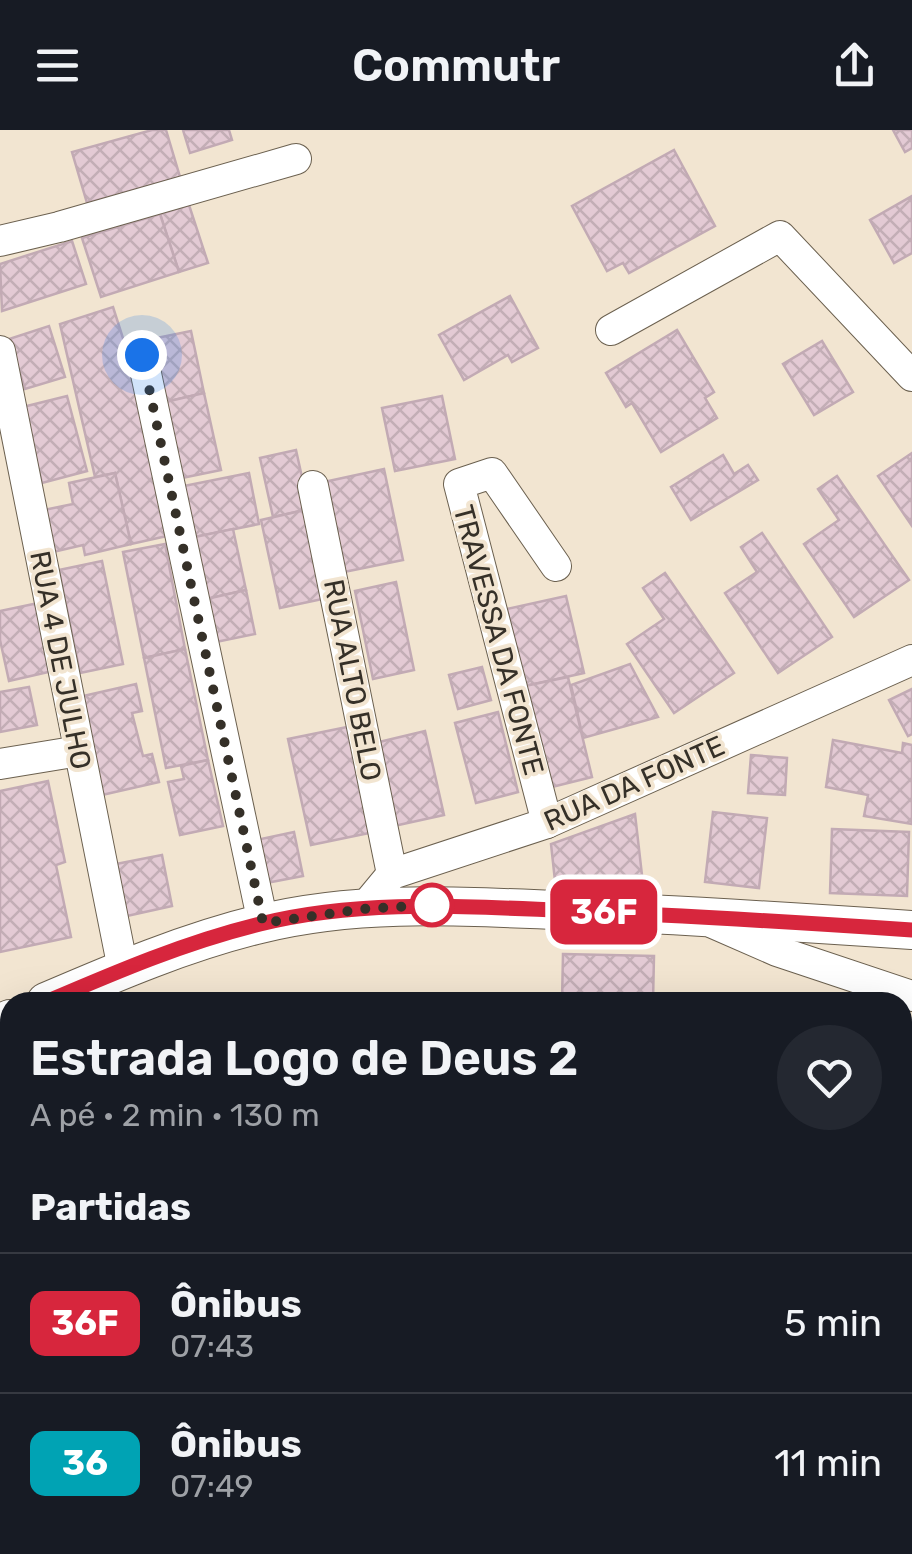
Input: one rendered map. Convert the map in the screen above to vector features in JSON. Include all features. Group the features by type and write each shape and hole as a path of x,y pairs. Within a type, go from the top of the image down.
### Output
{"street":[{"path":"0,240 59,227 296,159"},
{"path":"611,330 780,236 912,376"},
{"name":"RUA 4 DE JULHO","path":"0,351 122,969"},
{"path":"142,355 263,923"},
{"name":"TRAVESSA DA FONTE","path":"547,823 459,484 492,473 556,566"},
{"name":"RUA ALTO BELO","path":"313,486 392,874"},
{"name":"RUA DA FONTE","path":"392,874 547,823 912,660"},
{"path":"0,764 79,751"},
{"path":"363,909 392,874"},
{"path":"69,992 122,969 263,923 363,909 432,905 695,915 912,930"},
{"path":"695,915 776,951 900,992"}],"building":[{"path":"152,130 166,130 180,177 87,203 72,152"},
{"path":"183,130 229,130 232,140 190,153"},
{"path":"893,130 912,130 912,148 905,152"},
{"path":"674,150 715,226 629,273 623,263 607,271 572,206"},
{"path":"912,196 912,253 894,263 870,220"},
{"path":"189,205 208,263 179,272 160,214"},
{"path":"160,214 179,272 101,297 82,238"},
{"path":"72,241 86,284 2,311 0,264"},
{"path":"510,296 538,348 512,362 508,355 464,380 439,335"},
{"path":"113,307 129,357 167,536 131,544 115,473 95,477 60,324"},
{"path":"49,326 65,377 25,389 9,339"},
{"path":"677,330 714,392 705,398 717,418 661,452 632,403 626,407 606,373"},
{"path":"191,331 204,393 161,403 147,340"},
{"path":"822,341 853,392 814,415 783,364"},
{"path":"204,393 221,470 177,479 161,403"},
{"path":"67,396 87,471 42,483 23,407"},
{"path":"442,396 455,459 395,471 382,408"},
{"path":"296,450 309,509 273,517 260,458"},
{"path":"912,453 912,526 878,476"},
{"path":"723,455 734,474 748,465 758,480 691,520 671,487"},
{"path":"384,469 403,560 344,572 324,482"},
{"path":"115,473 131,544 85,555 83,545 53,552 44,510 73,504 69,483"},
{"path":"249,473 259,524 190,538 179,487"},
{"path":"837,476 909,580 854,617 804,544 839,520 818,489"},
{"path":"309,509 327,598 280,608 261,520"},
{"path":"233,529 246,590 202,600 190,538"},
{"path":"762,533 832,637 778,673 725,593 757,572 741,547"},
{"path":"165,544 185,649 144,658 123,552"},
{"path":"102,561 123,664 80,673 59,570"},
{"path":"665,573 734,673 674,713 627,644 664,619 643,588"},
{"path":"396,582 414,670 373,679 355,591"},
{"path":"246,590 255,634 211,643 202,600"},
{"path":"566,596 584,673 525,686 507,609"},
{"path":"43,602 57,670 9,681 0,640 0,611"},
{"path":"185,649 208,760 166,768 144,658"},
{"path":"630,664 658,717 583,738 571,685"},
{"path":"482,667 491,700 458,709 449,675"},
{"path":"568,677 592,777 548,788 525,686"},
{"path":"136,684 142,711 132,713 143,756 152,754 159,782 102,795 79,697"},
{"path":"29,687 37,725 0,732 0,692"},
{"path":"912,689 912,734 908,736 889,700"},
{"path":"498,712 518,792 476,803 455,723"},
{"path":"352,726 374,832 311,845 288,739"},
{"path":"425,731 444,815 394,826 375,743"},
{"path":"833,740 902,753 903,743 912,745 912,824 864,816 868,795 826,787"},
{"path":"751,755 787,758 785,795 748,793"},
{"path":"208,760 223,826 180,835 168,782 184,779 181,766"},
{"path":"48,781 65,862 56,865 71,937 0,952 0,791"},
{"path":"713,812 767,818 759,888 705,882"},
{"path":"635,814 642,875 555,881 551,844"},
{"path":"832,829 909,832 907,896 830,893"},
{"path":"294,832 303,876 261,884 252,841"},
{"path":"162,855 172,906 127,916 116,864"},
{"path":"563,954 654,956 653,992 562,992"}],"bus line":[{"name":"36F","path":"69,992 194,943 263,923 363,909 469,906 695,915 912,930"}],"route":[{"path":"142,355 263,923 363,909 432,905"}]}
